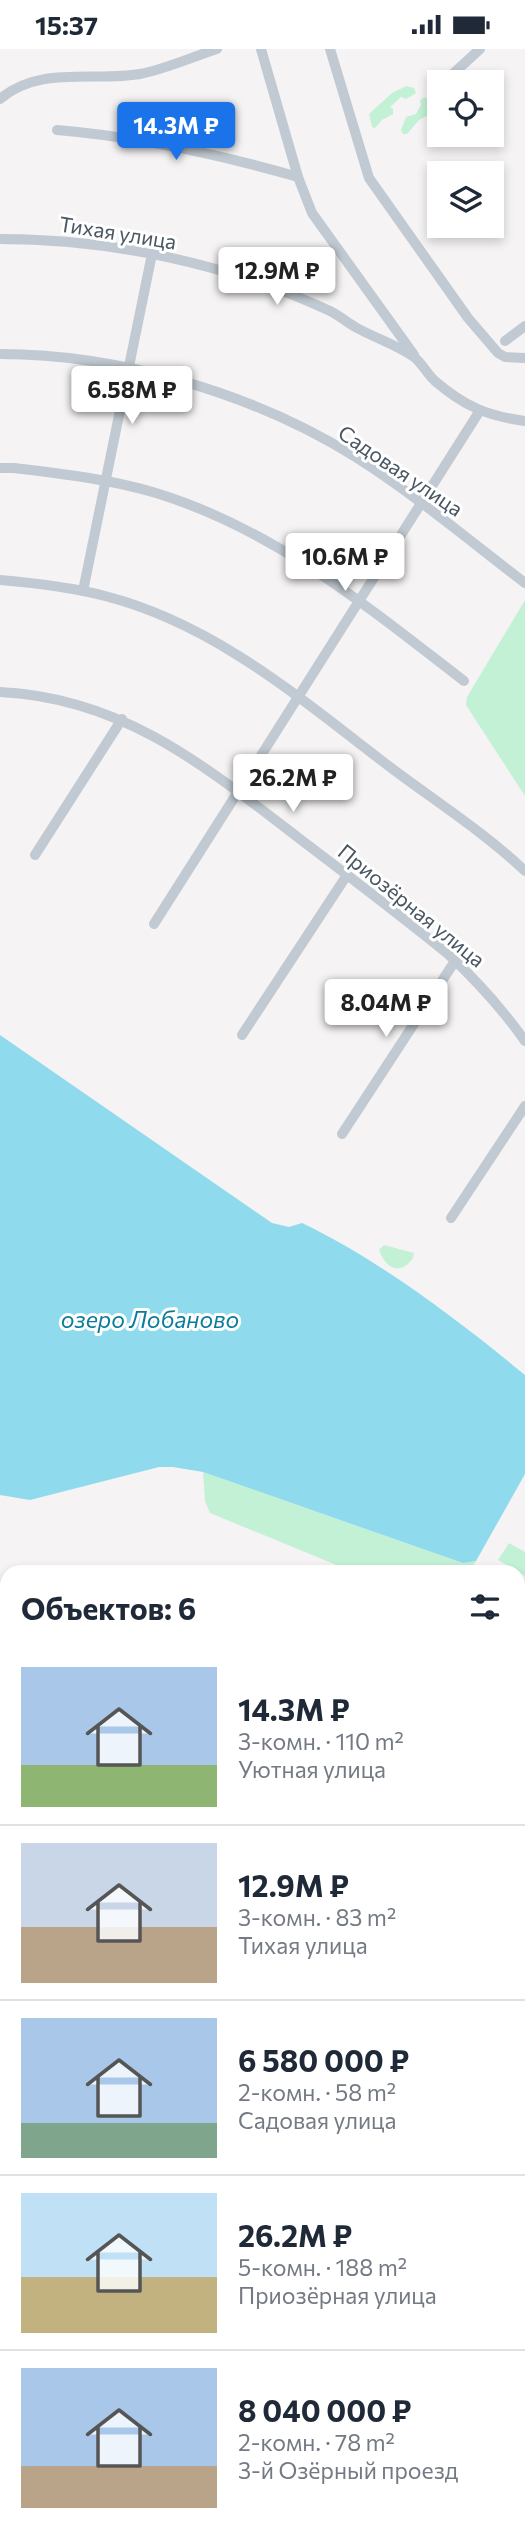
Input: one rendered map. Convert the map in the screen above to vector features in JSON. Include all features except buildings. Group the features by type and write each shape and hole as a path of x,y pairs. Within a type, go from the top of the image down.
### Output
{"street":[{"path":"0,99 31,82 61,76 141,74 217,49"},
{"path":"261,49 298,177 312,213 415,357"},
{"path":"330,49 369,179 468,318 498,353 505,357 525,358"},
{"path":"457,70 480,49"},
{"path":"57,130 135,138 222,156 298,177"},
{"name":"Тихая улица","path":"0,239 74,243 152,254 217,270 332,312 415,357 433,379 479,412 525,421"},
{"path":"83,591 152,254"},
{"path":"505,341 525,326"},
{"name":"Садовая улица","path":"0,355 37,354 128,367 238,400 295,425 354,456 525,583"},
{"path":"154,924 479,412"},
{"path":"0,468 105,480 196,507 254,533 294,555 359,600 464,681"},
{"path":"0,580 83,591 142,607 236,652 525,871"},
{"name":"Приозёрная улица","path":"0,692 55,698 96,709 122,719 179,750 238,792 455,961 512,1022 525,1041"},
{"path":"35,855 122,719"},
{"path":"242,1035 347,876"},
{"path":"342,1134 455,961"},
{"path":"451,1217 525,1106"}],"green space":[{"path":"406,86 414,88 416,93 406,99 401,97 390,107 393,114 375,128 372,127 369,114 392,93"},
{"path":"427,99 427,116 419,120 407,134 403,134 401,130 406,117 416,114 421,105 420,100"},
{"path":"525,600 525,796 466,705 467,697"},
{"path":"384,1245 414,1253 413,1258 403,1267 389,1266 379,1250"},
{"path":"203,1472 463,1563 476,1561 474,1565 336,1565 210,1513 205,1501"},
{"path":"509,1543 525,1552 525,1565 506,1565 498,1560"}],"water":[{"name":"озеро Лобаново","path":"0,1035 272,1223 289,1227 302,1223 390,1273 473,1333 525,1375 525,1474 476,1561 463,1563 203,1472 173,1467 159,1467 30,1500 0,1495"}]}
